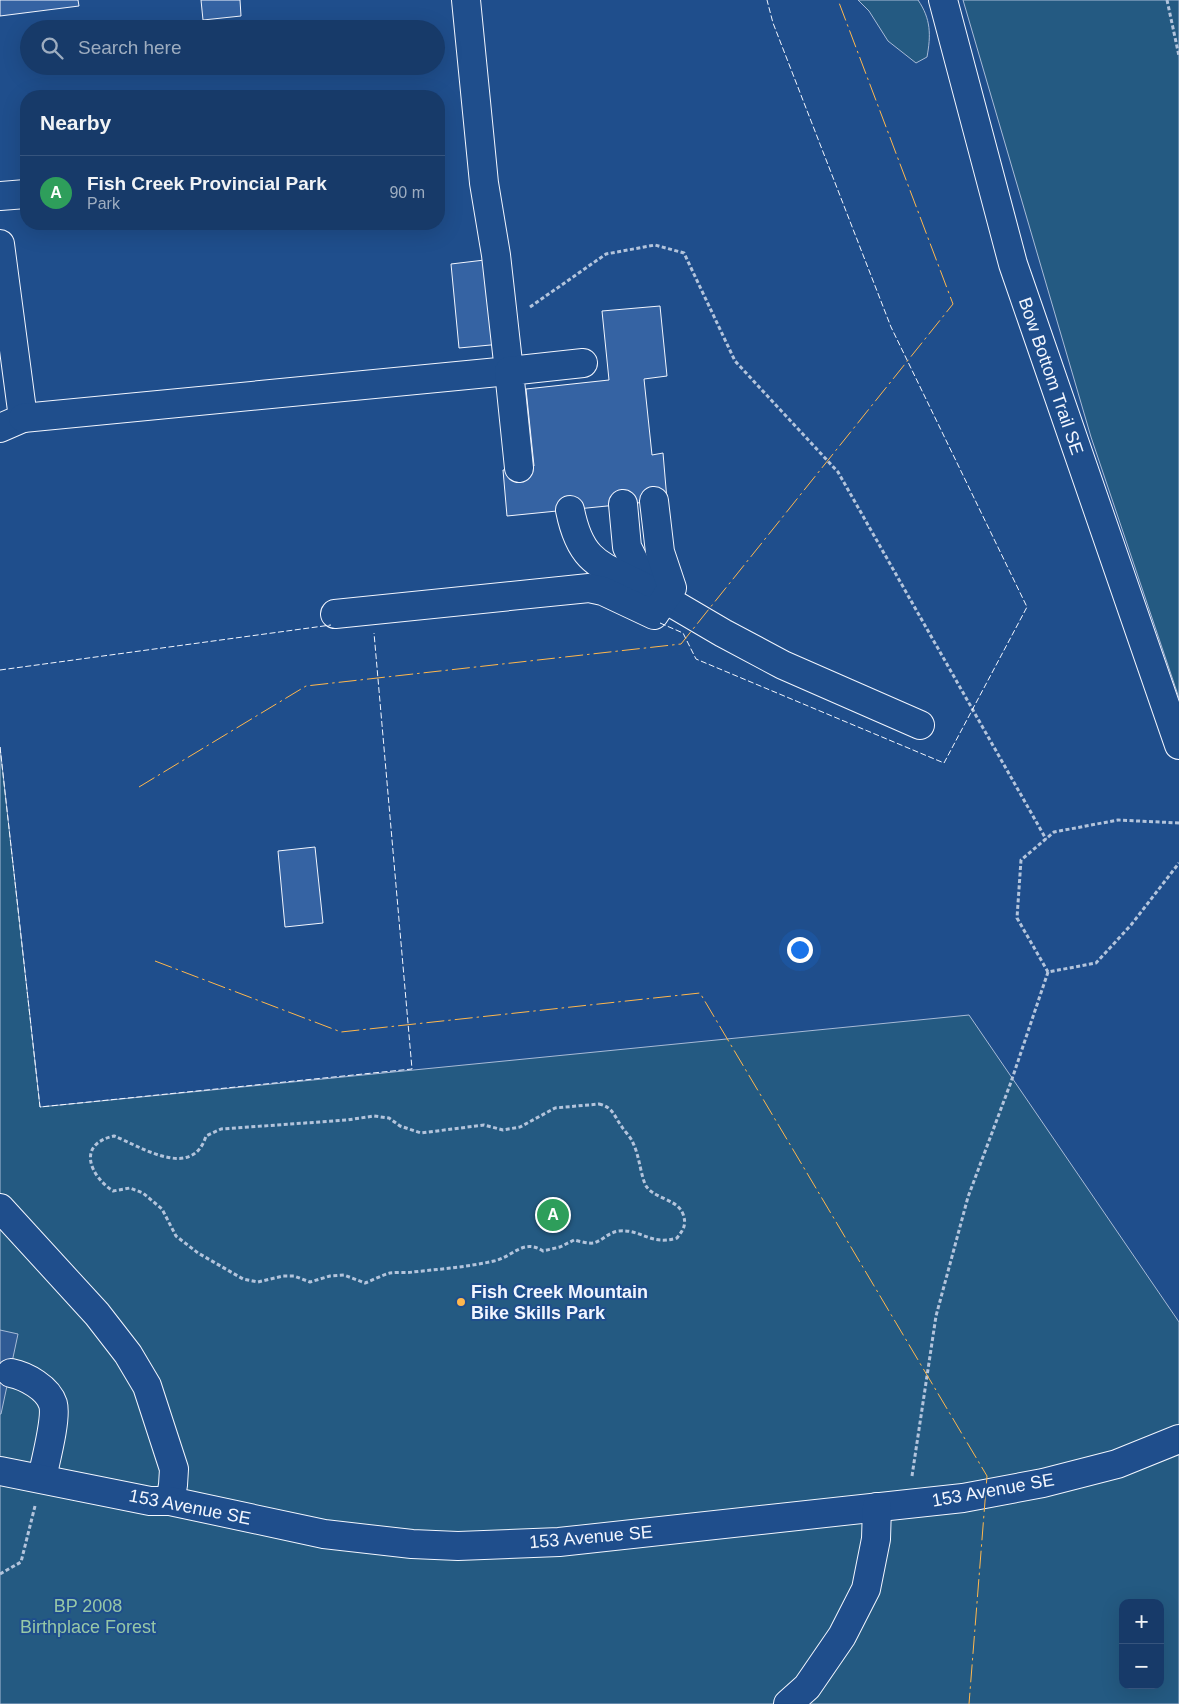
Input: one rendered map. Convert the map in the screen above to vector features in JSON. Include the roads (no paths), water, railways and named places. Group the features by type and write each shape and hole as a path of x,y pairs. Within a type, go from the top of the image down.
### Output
{"street":[{"path":"466,0 484,183 496,255 518,468"},
{"name":"Bow Bottom Trail SE","path":"943,0 1014,264 1179,745"},
{"path":"0,196 20,194"},
{"path":"0,244 12,423 508,359 583,363"},
{"path":"654,501 660,552 672,588 656,595"},
{"path":"335,614 588,588 603,591 654,615 656,595 627,547 623,504"},
{"path":"570,510 575,534 582,548 592,559 783,665 920,724"},
{"path":"0,1208 97,1314 128,1354 147,1386 174,1469 170,1501"},
{"path":"10,1372 25,1376 41,1389 53,1404 52,1425 42,1478"},
{"name":"153 Avenue SE","path":"0,1471 150,1500 170,1501 324,1534 458,1546 559,1542 964,1498 1043,1483 1117,1464 1179,1439"},
{"path":"788,1704 807,1686 842,1636 866,1588 876,1539 877,1507"}],"place":[{"name":"Fish Creek Provincial Park","path":"553,1215"},
{"name":"Fish Creek Mountain Bike Skills Park","path":"461,1302"}],"park label":[{"name":"BP 2008 Birthplace Forest","path":"88,1616"}]}
